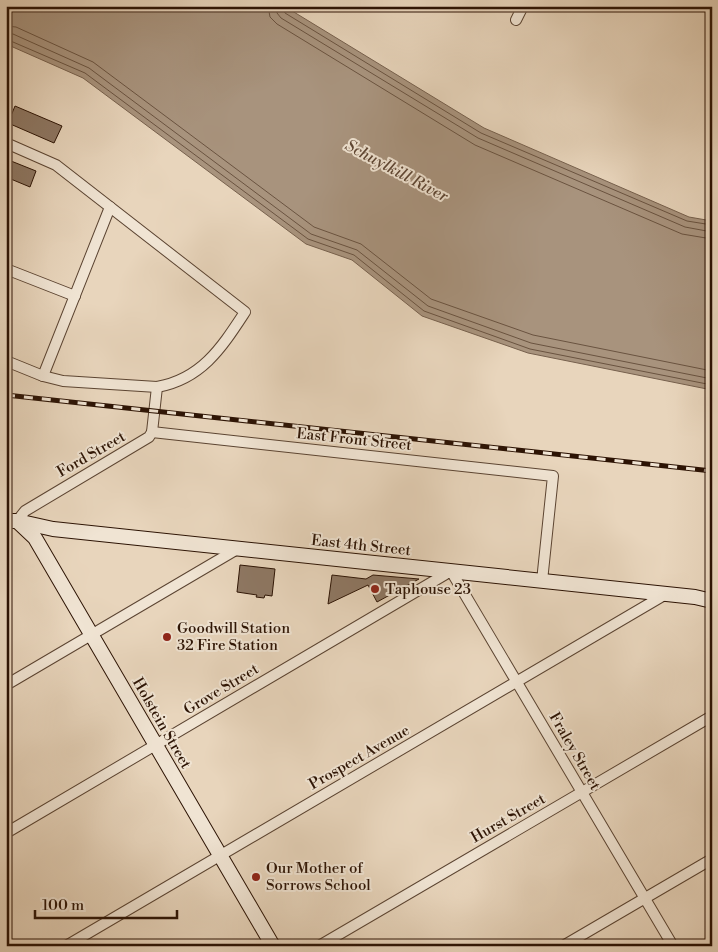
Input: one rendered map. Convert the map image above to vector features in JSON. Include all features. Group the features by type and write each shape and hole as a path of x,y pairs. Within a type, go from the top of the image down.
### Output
{"main road":[{"name":"East 4th Street","path":"10,523 695,597 712,601"},
{"name":"Holstein Street","path":"10,523 35,538 273,946"}],"street":[{"path":"516,20 523,6"},
{"path":"6,143 56,165 245,312 228,339 202,368 174,382 157,387 84,384 43,376 6,361"},
{"path":"43,376 110,207"},
{"path":"6,269 75,296"},
{"path":"152,432 157,387"},
{"name":"East Front Street","path":"152,432 553,476 542,581"},
{"name":"Ford Street","path":"10,523 25,511 145,440 152,432"},
{"path":"6,685 239,548"},
{"name":"Fraley Street","path":"452,571 673,946"},
{"name":"Grove Street","path":"6,832 452,571"},
{"name":"Prospect Avenue","path":"66,946 666,594"},
{"name":"Hurst Street","path":"319,946 712,716"},
{"path":"564,946 712,859"}],"water":[{"name":"Schuylkill River","path":"6,6 284,6 484,128 689,217 712,221 712,390 528,353 422,316 352,260 306,244 83,78 6,44"}],"building":[{"path":"15,106 62,126 54,143 8,123"},
{"path":"6,159 36,171 30,187 6,177"},
{"path":"240,565 275,569 272,596 265,595 264,598 237,592"},
{"path":"332,575 366,579 373,575 419,579 377,602 368,585 328,604"}],"railway":[{"path":"6,395 712,471"}],"place":[{"name":"Taphouse 23","path":"375,589"},
{"name":"Goodwill Station 32 Fire Station","path":"167,637"},
{"name":"Our Mother of Sorrows School","path":"256,877"}]}
